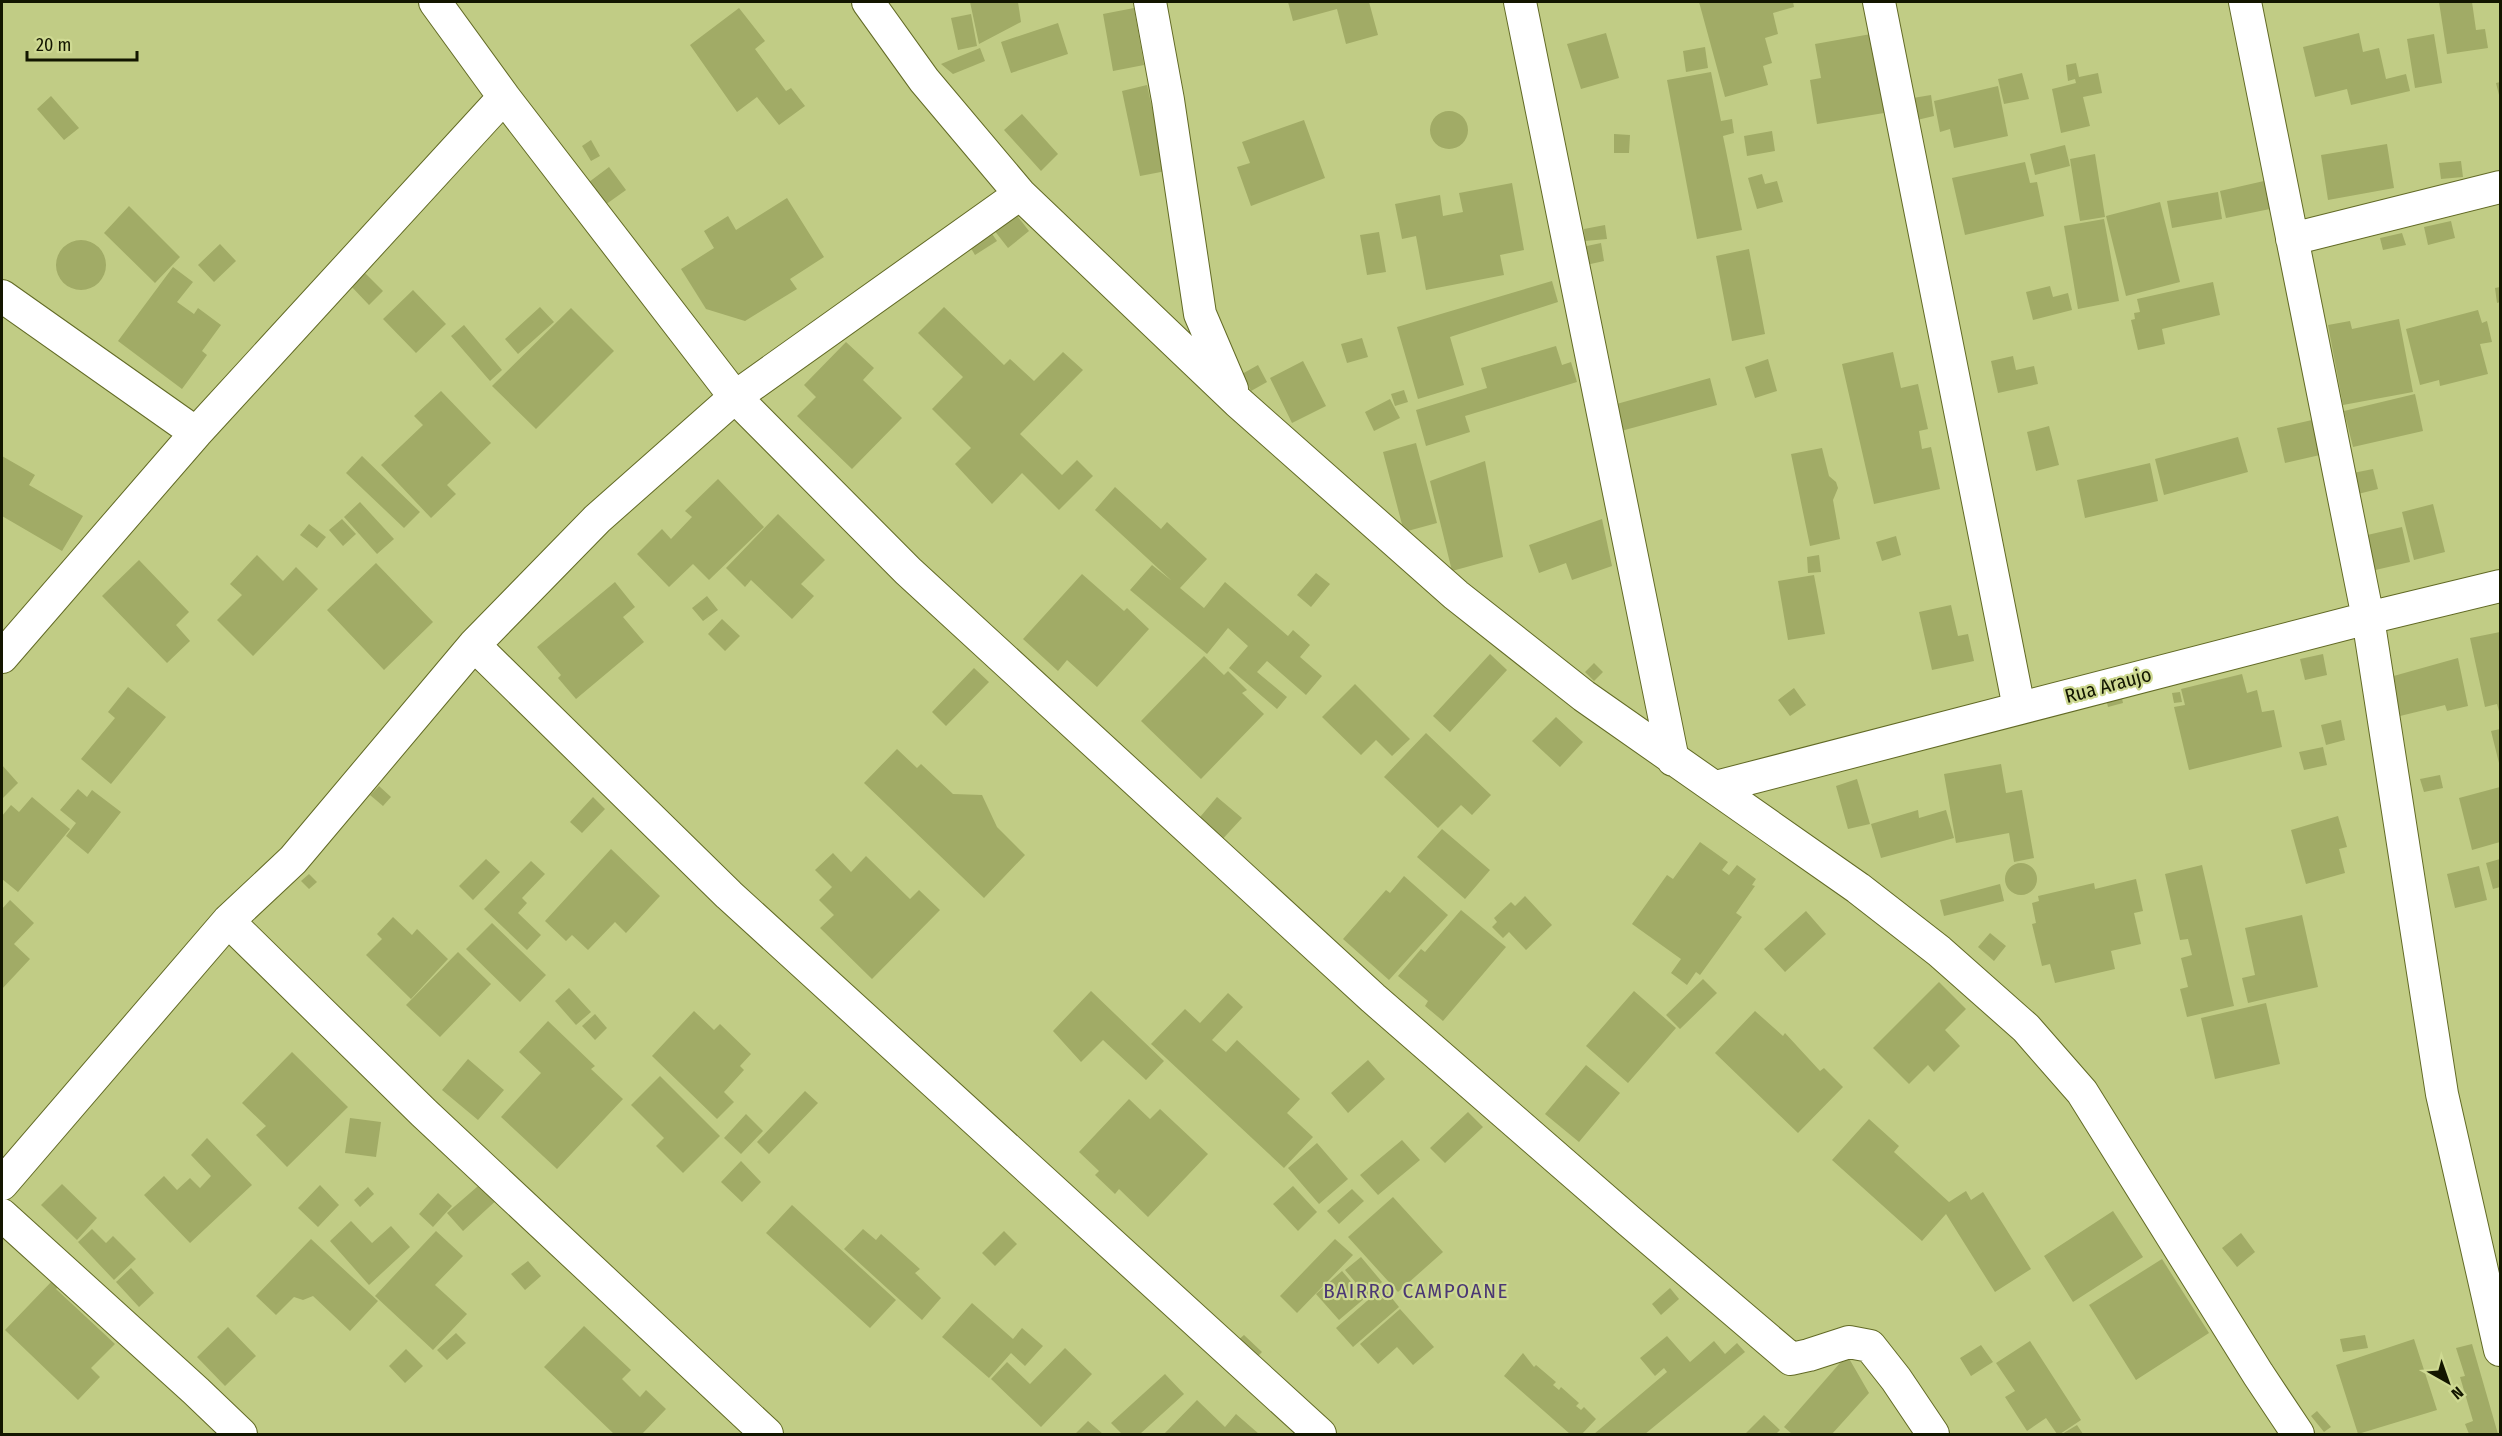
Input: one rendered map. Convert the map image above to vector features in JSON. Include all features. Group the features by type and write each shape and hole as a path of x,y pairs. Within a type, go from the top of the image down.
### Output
{"street":[{"path":"435,2 504,97 735,397 908,571 1373,998 1619,1213 1791,1359 1849,1342 1870,1346 1896,1379 1933,1434"},
{"path":"868,2 924,80 1020,194 1238,402 1456,595 1584,696 1858,888 1939,951 2026,1028 2082,1092 2298,1434"},
{"path":"1149,2 1168,100 1200,314 1238,402"},
{"path":"1520,2 1673,760"},
{"path":"1879,2 2019,708"},
{"path":"2245,2 2368,618 2442,1094 2500,1350"},
{"path":"2,657 196,434 504,97"},
{"path":"2292,239 2500,187"},
{"path":"2,1184 228,921 293,860 474,645 597,519 735,397 1020,194"},
{"path":"2,296 196,434"},
{"name":"Rua Araujo","path":"1716,787 2500,586"},
{"path":"474,645 729,895 1320,1434"},
{"path":"228,921 450,1137 767,1434"},
{"path":"2,1215 196,1390 241,1434"}],"building":[{"path":"970,2 1018,2 1021,22 979,44"},
{"path":"1288,2 1369,2 1378,35 1346,44 1337,9 1293,21"},
{"path":"1699,2 1793,2 1794,7 1773,13 1778,34 1765,38 1772,63 1763,66 1768,85 1725,97"},
{"path":"2439,2 2472,2 2476,30 2485,29 2488,48 2447,54"},
{"path":"739,8 765,41 755,49 786,91 791,88 805,106 779,125 757,97 737,112 690,45"},
{"path":"1134,8 1144,65 1113,71 1103,14"},
{"path":"971,14 977,46 958,50 951,18"},
{"path":"1058,23 1068,54 1011,73 1001,42"},
{"path":"1606,33 1619,78 1581,89 1567,44"},
{"path":"2359,33 2363,52 2379,48 2386,79 2406,74 2410,91 2351,105 2347,89 2315,97 2303,47"},
{"path":"1871,34 1884,113 1817,124 1810,80 1821,78 1815,44"},
{"path":"2434,34 2442,83 2415,88 2407,39"},
{"path":"1705,47 1708,68 1686,72 1683,51"},
{"path":"980,48 985,61 953,74 941,64"},
{"path":"2076,63 2079,77 2098,73 2102,93 2083,97 2090,126 2061,133 2052,89 2076,83 2075,79 2068,81 2066,65"},
{"path":"1711,72 1721,121 1732,119 1734,133 1723,136 1742,230 1697,239 1667,80"},
{"path":"2022,73 2029,99 2004,104 1998,79"},
{"path":"2500,82 2500,99 2496,83"},
{"path":"1147,85 1166,171 1140,176 1122,91"},
{"path":"1998,86 2008,136 1954,148 1950,129 1940,132 1934,101"},
{"path":"1931,95 1934,116 1917,120 1913,98"},
{"path":"51,96 79,128 64,140 37,109"},
{"path":"1449,111 1462,117 1468,130 1462,143 1449,149 1436,143 1430,130 1436,117"},
{"path":"1022,114 1058,154 1041,171 1004,130"},
{"path":"1304,120 1325,178 1251,206 1237,167 1250,163 1242,142"},
{"path":"1772,131 1775,151 1747,156 1744,136"},
{"path":"1614,134 1630,135 1629,153 1614,153"},
{"path":"591,140 600,156 591,161 582,146"},
{"path":"2387,144 2394,188 2328,200 2321,155"},
{"path":"2065,145 2070,166 2035,175 2030,154"},
{"path":"2095,154 2105,217 2080,221 2070,159"},
{"path":"2461,161 2463,177 2441,179 2439,163"},
{"path":"2025,162 2030,183 2037,182 2044,216 1965,235 1952,178"},
{"path":"609,167 626,190 605,205 589,182"},
{"path":"1762,174 1765,184 1777,181 1783,202 1757,209 1748,178"},
{"path":"2264,181 2270,209 2226,218 2220,191"},
{"path":"1512,183 1524,250 1500,255 1504,275 1426,290 1416,236 1402,239 1395,204 1440,195 1443,216 1463,212 1459,193"},
{"path":"2218,192 2222,219 2172,228 2167,201"},
{"path":"787,198 824,257 790,279 797,289 745,321 706,309 681,269 714,248 704,231 728,216 736,230"},
{"path":"2160,202 2180,282 2126,296 2106,216"},
{"path":"129,206 180,257 155,283 104,233"},
{"path":"1015,213 1029,231 1008,248 994,230"},
{"path":"2104,219 2119,301 2078,309 2064,226"},
{"path":"2451,221 2455,238 2428,245 2424,227"},
{"path":"1605,225 1607,239 1585,241 1584,229"},
{"path":"990,231 997,241 975,255 969,245"},
{"path":"1379,232 1386,272 1367,275 1360,235"},
{"path":"2402,233 2406,245 2383,250 2380,238"},
{"path":"76,240 86,240 99,247 106,260 106,270 99,283 86,290 76,290 67,286 60,279 56,270 56,260 60,251 67,244"},
{"path":"1601,243 1604,261 1586,265 1582,247"},
{"path":"220,244 236,261 214,282 198,265"},
{"path":"1749,249 1765,334 1732,341 1716,256"},
{"path":"173,267 193,282 177,302 194,314 198,308 221,325 202,351 207,355 182,389 118,341"},
{"path":"363,271 383,291 369,305 349,284"},
{"path":"1552,281 1558,302 1450,337 1464,385 1418,399 1397,327"},
{"path":"2213,282 2220,315 2162,329 2165,344 2138,350 2131,320 2135,319 2134,313 2140,312 2137,299"},
{"path":"2050,286 2053,297 2068,293 2072,310 2033,320 2026,292"},
{"path":"2500,287 2500,302 2497,303 2495,288"},
{"path":"413,290 446,324 416,353 383,319"},
{"path":"540,307 554,322 518,354 505,339"},
{"path":"944,307 1004,365 1010,359 1034,381 1063,352 1083,370 1020,434 1062,475 1077,460 1093,476 1059,510 1022,473 992,504 955,464 971,448 932,409 963,377 918,333"},
{"path":"571,308 614,351 536,429 492,386"},
{"path":"2478,310 2482,323 2487,321 2492,342 2480,344 2488,374 2440,386 2439,380 2420,385 2406,329"},
{"path":"2399,319 2413,392 2343,405 2328,325 2350,321 2352,329"},
{"path":"464,325 502,370 490,381 451,336"},
{"path":"1362,338 1368,357 1347,363 1341,344"},
{"path":"846,342 874,368 863,380 902,418 852,469 797,416 816,397 804,385"},
{"path":"1556,346 1562,365 1571,362 1577,382 1465,416 1470,432 1426,446 1416,410 1487,388 1481,368"},
{"path":"1893,352 1901,388 1918,384 1928,429 1919,431 1922,449 1931,447 1940,489 1874,504 1842,364"},
{"path":"2013,356 2016,370 2034,366 2038,384 1998,393 1991,361"},
{"path":"1768,359 1777,391 1755,398 1745,367"},
{"path":"1303,361 1326,406 1292,423 1270,378"},
{"path":"1258,365 1267,382 1251,391 1242,374"},
{"path":"1710,378 1717,405 1621,431 1613,405"},
{"path":"1404,390 1408,402 1395,406 1391,394"},
{"path":"441,391 491,443 447,485 456,494 431,518 381,465 423,425 414,416"},
{"path":"2415,394 2423,431 2353,447 2344,411"},
{"path":"1390,399 1400,418 1374,431 1365,412"},
{"path":"2312,420 2320,455 2285,463 2277,428"},
{"path":"2049,426 2059,465 2036,471 2027,432"},
{"path":"2238,437 2248,472 2164,495 2155,459"},
{"path":"1416,443 1437,523 1404,532 1383,452"},
{"path":"1822,448 1829,476 1836,482 1838,488 1833,500 1840,539 1810,546 1791,454"},
{"path":"2,456 35,475 29,485 83,516 62,551 2,516"},
{"path":"362,456 420,512 404,528 346,473"},
{"path":"1485,461 1503,557 1452,571 1430,481"},
{"path":"2150,463 2158,501 2085,518 2077,480"},
{"path":"2373,469 2378,489 2358,494 2353,473"},
{"path":"718,479 764,527 709,580 693,564 669,587 637,554 662,529 671,539 692,517 685,511"},
{"path":"1115,487 1161,529 1167,522 1207,559 1180,588 1204,608 1225,582 1288,636 1293,630 1310,645 1300,657 1322,676 1306,695 1267,661 1257,672 1287,697 1277,709 1229,668 1248,646 1228,628 1207,654 1130,590 1152,565 1172,581 1095,510"},
{"path":"360,502 394,539 377,554 344,517"},
{"path":"2433,504 2445,552 2414,560 2402,512"},
{"path":"778,514 825,560 801,584 814,596 792,619 751,580 745,587 726,568"},
{"path":"342,519 356,534 343,546 329,530"},
{"path":"1602,519 1612,566 1572,580 1566,563 1539,573 1529,545"},
{"path":"309,524 326,537 317,548 300,535"},
{"path":"2402,527 2410,562 2371,571 2363,536"},
{"path":"1896,536 1901,555 1882,561 1876,542"},
{"path":"257,555 283,581 296,567 318,589 253,656 217,620 242,595 230,584"},
{"path":"1819,555 1821,572 1808,573 1807,557"},
{"path":"139,560 189,612 176,625 190,641 167,663 102,596"},
{"path":"376,563 433,622 384,670 327,610"},
{"path":"1316,573 1330,584 1311,607 1297,595"},
{"path":"1082,574 1124,611 1127,608 1149,629 1097,687 1067,660 1058,671 1023,639"},
{"path":"1814,575 1825,634 1788,640 1778,581"},
{"path":"615,582 635,607 623,617 644,642 576,699 558,678 561,675 537,647"},
{"path":"707,596 718,610 703,621 692,608"},
{"path":"1951,605 1958,636 1968,634 1974,661 1932,670 1919,612"},
{"path":"722,619 740,636 725,651 708,634"},
{"path":"2500,632 2500,715 2497,704 2485,707 2470,638"},
{"path":"1490,654 1507,670 1450,732 1433,716"},
{"path":"2323,654 2327,675 2305,680 2300,659"},
{"path":"1204,656 1224,675 1228,671 1247,690 1242,693 1264,714 1201,779 1141,721"},
{"path":"2458,658 2468,706 2447,711 2445,705 2400,716 2390,677"},
{"path":"1594,663 1603,672 1594,681 1585,672"},
{"path":"974,668 989,682 946,726 932,712"},
{"path":"2242,674 2247,693 2257,690 2262,712 2274,710 2282,747 2189,770 2174,707 2185,705 2181,689"},
{"path":"1355,684 1410,739 1392,756 1376,740 1361,755 1322,717"},
{"path":"128,687 166,717 111,784 81,759 115,718 108,712"},
{"path":"1794,688 1806,705 1790,716 1778,700"},
{"path":"2120,690 2123,703 2108,707 2105,694"},
{"path":"2180,692 2182,702 2174,703 2172,693"},
{"path":"1556,717 1583,742 1560,767 1532,741"},
{"path":"2341,720 2345,740 2326,745 2321,725"},
{"path":"2500,729 2500,767 2491,731"},
{"path":"1426,733 1491,795 1472,815 1461,805 1438,828 1384,777"},
{"path":"2323,747 2327,765 2304,770 2299,752"},
{"path":"897,749 917,768 921,764 953,794 982,795 997,827 1025,855 984,898 864,783"},
{"path":"2001,764 2006,793 2022,790 2034,858 2014,862 2009,833 1956,843 1944,774"},
{"path":"2,765 18,783 2,799"},
{"path":"2440,775 2443,788 2424,792 2420,779"},
{"path":"1857,779 1870,824 1848,829 1836,786"},
{"path":"379,786 391,797 383,806 370,795"},
{"path":"2500,787 2500,842 2472,850 2459,798"},
{"path":"78,789 87,797 92,790 121,812 88,854 66,836 76,823 60,810"},
{"path":"32,797 70,829 18,892 2,879 2,816 11,805 19,812"},
{"path":"593,797 605,809 582,833 570,822"},
{"path":"1217,797 1242,818 1219,843 1195,823"},
{"path":"1918,810 1919,818 1946,810 1954,838 1881,858 1871,824"},
{"path":"2338,816 2347,847 2339,849 2345,873 2306,884 2291,830"},
{"path":"1442,829 1490,870 1465,899 1417,857"},
{"path":"1700,842 1728,862 1722,870 1729,875 1737,865 1756,879 1752,885 1755,886 1736,913 1742,917 1700,975 1696,972 1687,985 1671,973 1681,959 1632,924 1667,875 1673,879"},
{"path":"611,849 660,896 626,933 615,922 588,950 572,935 566,941 545,921"},
{"path":"833,853 851,872 866,856 910,899 919,890 940,910 872,979 820,928 834,915 819,900 832,887 815,870"},
{"path":"486,859 500,872 473,900 459,886"},
{"path":"2500,859 2500,887 2493,889 2486,863"},
{"path":"531,861 545,874 522,898 527,903 518,913 541,935 527,950 484,909"},
{"path":"2021,863 2032,868 2037,879 2032,890 2021,895 2010,890 2005,879 2010,868"},
{"path":"2202,865 2234,1006 2187,1017 2180,989 2188,987 2181,958 2192,955 2188,939 2180,940 2165,874"},
{"path":"2479,866 2487,900 2455,908 2447,874"},
{"path":"309,874 317,882 309,889 301,881"},
{"path":"1404,876 1448,915 1389,980 1343,939 1386,890 1390,893"},
{"path":"2136,879 2143,911 2134,913 2141,944 2111,951 2115,969 2055,983 2050,964 2042,966 2032,924 2036,923 2032,903 2039,901 2038,896 2094,883 2095,889"},
{"path":"2000,884 2004,901 1944,916 1940,900"},
{"path":"1525,896 1552,925 1526,950 1509,932 1503,938 1492,927 1497,922 1494,918 1511,902 1515,906"},
{"path":"10,900 34,923 14,944 30,959 2,989 2,909"},
{"path":"1461,910 1506,947 1443,1021 1425,1006 1428,1001 1398,976 1421,949 1425,952"},
{"path":"1806,911 1826,934 1785,972 1764,949"},
{"path":"2302,915 2318,987 2248,1003 2242,978 2255,975 2245,928"},
{"path":"393,917 412,935 417,929 448,959 411,999 366,955 382,939 377,934"},
{"path":"492,923 546,975 520,1002 466,949"},
{"path":"1990,933 2006,946 1994,961 1978,947"},
{"path":"458,952 491,984 440,1037 406,1005"},
{"path":"1703,979 1717,993 1680,1029 1666,1015"},
{"path":"1939,982 1966,1009 1945,1030 1960,1046 1934,1072 1928,1065 1909,1084 1873,1048"},
{"path":"569,988 591,1012 576,1025 555,1001"},
{"path":"1091,991 1164,1061 1146,1080 1103,1040 1081,1062 1053,1031"},
{"path":"1634,991 1676,1028 1628,1083 1586,1046"},
{"path":"1228,993 1243,1007 1212,1040 1226,1052 1237,1040 1300,1099 1287,1113 1313,1137 1284,1168 1151,1044 1185,1009 1200,1023"},
{"path":"2266,1003 2280,1064 2215,1079 2201,1018"},
{"path":"694,1011 714,1030 720,1024 751,1054 740,1066 744,1070 724,1092 734,1102 717,1119 652,1056"},
{"path":"1755,1011 1783,1036 1785,1033 1820,1071 1824,1068 1843,1087 1798,1133 1715,1053"},
{"path":"595,1014 607,1028 595,1040 582,1026"},
{"path":"548,1021 595,1066 591,1069 623,1099 557,1169 501,1117 541,1073 519,1052"},
{"path":"292,1052 348,1107 287,1167 256,1135 266,1126 242,1103"},
{"path":"468,1059 504,1090 478,1120 442,1090"},
{"path":"1368,1060 1385,1079 1348,1113 1331,1093"},
{"path":"1586,1065 1620,1093 1579,1142 1545,1114"},
{"path":"660,1076 720,1136 683,1173 656,1146 664,1138 631,1105"},
{"path":"805,1091 818,1103 769,1154 757,1142"},
{"path":"1129,1099 1150,1119 1160,1109 1208,1154 1148,1217 1119,1189 1115,1194 1095,1175 1099,1171 1079,1152"},
{"path":"1468,1112 1483,1127 1445,1163 1430,1148"},
{"path":"746,1114 763,1131 741,1154 724,1138"},
{"path":"350,1118 381,1122 376,1157 345,1153"},
{"path":"1869,1119 1899,1146 1894,1152 1949,1202 1966,1191 1971,1200 1983,1192 2031,1269 1995,1292 1946,1214 1922,1241 1832,1160"},
{"path":"207,1138 252,1185 190,1243 144,1195 164,1176 177,1190 190,1178 200,1188 211,1176 191,1155"},
{"path":"1402,1140 1420,1160 1378,1195 1360,1175"},
{"path":"1317,1143 1348,1179 1319,1204 1288,1168"},
{"path":"741,1161 761,1182 742,1202 721,1182"},
{"path":"485,1180 500,1197 463,1231 447,1213"},
{"path":"62,1184 97,1218 77,1240 41,1205"},
{"path":"320,1185 339,1205 318,1227 298,1208"},
{"path":"1293,1186 1317,1212 1298,1231 1273,1204"},
{"path":"368,1187 374,1194 360,1207 354,1200"},
{"path":"1352,1189 1364,1201 1339,1224 1327,1211"},
{"path":"438,1193 452,1206 433,1227 419,1214"},
{"path":"1393,1197 1443,1252 1398,1292 1348,1237"},
{"path":"792,1205 896,1300 870,1328 766,1233"},
{"path":"2113,1211 2143,1257 2073,1302 2044,1256"},
{"path":"351,1221 372,1243 391,1226 410,1247 369,1285 330,1241"},
{"path":"92,1229 106,1243 113,1236 136,1259 114,1280 78,1242"},
{"path":"863,1229 876,1240 881,1234 920,1269 915,1273 941,1298 922,1320 844,1249"},
{"path":"436,1231 463,1256 435,1285 467,1314 433,1350 375,1296"},
{"path":"1004,1231 1017,1244 995,1266 982,1253"},
{"path":"2241,1233 2255,1252 2237,1267 2222,1248"},
{"path":"311,1239 378,1301 350,1331 313,1296 303,1300 294,1297 276,1315 256,1296"},
{"path":"1335,1239 1353,1255 1297,1313 1280,1296"},
{"path":"1361,1257 1382,1282 1367,1296 1345,1270"},
{"path":"2162,1259 2209,1333 2136,1380 2089,1305"},
{"path":"528,1261 541,1276 525,1290 511,1274"},
{"path":"131,1268 154,1293 139,1307 116,1282"},
{"path":"1342,1271 1365,1298 1339,1320 1316,1294"},
{"path":"53,1280 59,1286 56,1289 115,1344 91,1368 100,1377 78,1400 5,1330"},
{"path":"1383,1287 1399,1307 1353,1347 1336,1328"},
{"path":"1670,1288 1679,1299 1661,1315 1652,1304"},
{"path":"972,1303 1013,1339 1022,1328 1043,1346 1025,1366 1011,1353 989,1378 942,1337"},
{"path":"1400,1309 1434,1347 1413,1365 1397,1347 1378,1364 1360,1344"},
{"path":"584,1326 631,1370 622,1379 640,1397 646,1390 666,1409 642,1434 614,1434 544,1367"},
{"path":"228,1327 256,1356 225,1386 197,1357"},
{"path":"456,1333 466,1343 447,1360 437,1350"},
{"path":"1244,1335 1262,1352 1255,1359 1237,1341"},
{"path":"2365,1335 2368,1348 2343,1352 2340,1339"},
{"path":"1667,1336 1690,1362 1714,1341 1725,1354 1737,1343 1745,1352 1645,1434 1594,1434 1667,1372 1664,1368 1655,1376 1640,1358"},
{"path":"2414,1339 2437,1410 2358,1434 2336,1365"},
{"path":"2030,1341 2081,1420 2060,1434 2057,1434 2046,1418 2027,1431 2005,1397 2015,1391 1996,1363"},
{"path":"2472,1344 2498,1434 2469,1434 2465,1424 2473,1421 2460,1377 2465,1376 2456,1348"},
{"path":"1981,1345 1993,1362 1971,1376 1960,1358"},
{"path":"1065,1348 1092,1374 1041,1427 991,1379 1007,1362 1030,1384"},
{"path":"406,1349 423,1366 405,1383 389,1366"},
{"path":"1523,1353 1534,1367 1536,1365 1556,1382 1553,1385 1559,1390 1561,1387 1579,1403 1576,1406 1581,1410 1584,1407 1596,1419 1582,1434 1570,1434 1504,1376"},
{"path":"1847,1355 1869,1393 1832,1434 1792,1434 1784,1427"},
{"path":"1165,1374 1184,1394 1140,1434 1122,1434 1111,1423"},
{"path":"1197,1400 1225,1427 1236,1414 1259,1434 1164,1434"},
{"path":"2317,1411 2331,1427 2324,1432 2311,1416"},
{"path":"1764,1415 1780,1430 1776,1434 1745,1434"},
{"path":"1088,1421 1103,1434 1075,1434"},
{"path":"2077,1425 2083,1434 2062,1434"}],"district":[{"name":"BAIRRO CAMPOANE","path":"1416,1291"}]}
